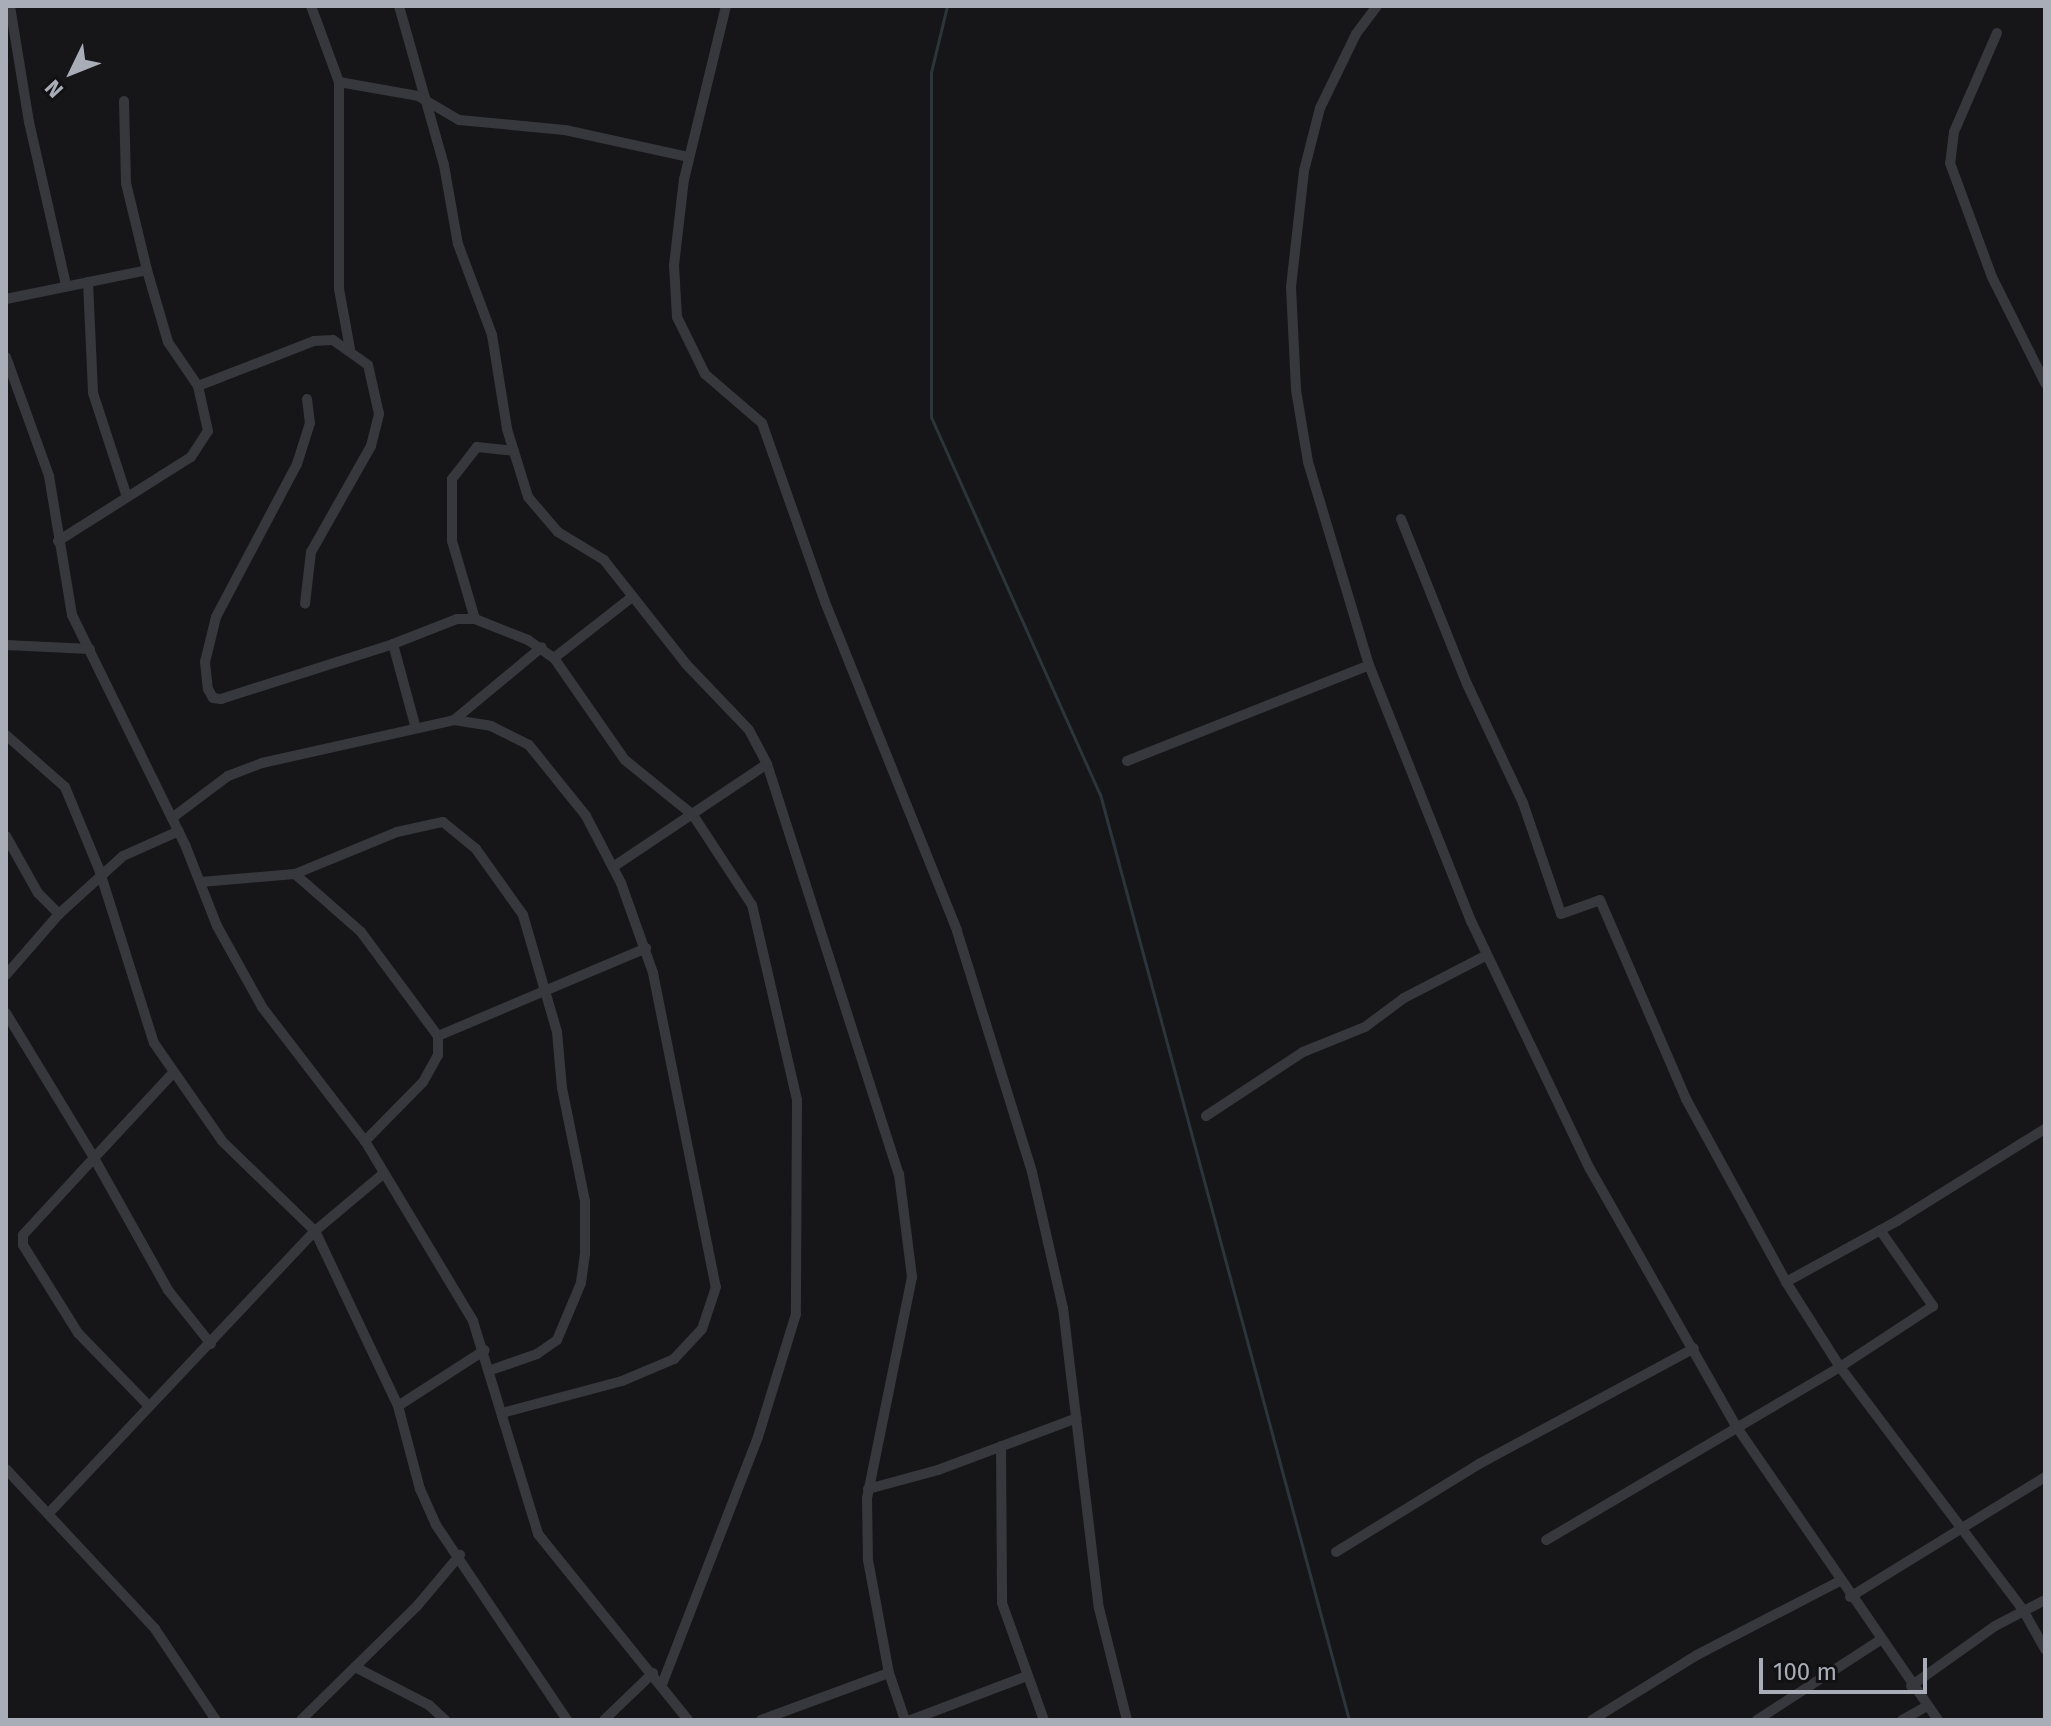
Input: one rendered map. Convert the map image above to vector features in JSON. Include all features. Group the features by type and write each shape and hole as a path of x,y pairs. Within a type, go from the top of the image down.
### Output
{"street":[{"path":"10,6 29,122 66,285"},
{"path":"311,6 339,82 339,289 350,349"},
{"path":"399,6 427,104 458,244 492,335 514,451 538,511 558,532 604,560 632,597 749,730 767,764 899,1174 912,1277 868,1489 868,1560 889,1673 905,1720"},
{"path":"726,6 689,157 674,265 677,317 705,374 762,423 825,602 957,931 1032,1172 1071,1346 1099,1608 1127,1720"},
{"path":"1377,6 1342,59 1320,108 1304,171 1291,287 1296,390 1308,462 1369,665 1487,955 1590,1169 1738,1429 1838,1582 1938,1720"},
{"path":"1997,33 1954,132 1950,163 1992,277 2045,383"},
{"path":"339,82 418,96 459,120 565,130 689,157"},
{"path":"58,541 203,444 209,418 198,386 168,342 147,270 126,183 124,101"},
{"path":"6,299 147,270"},
{"path":"88,282 93,393 127,497"},
{"path":"198,386 314,341 333,340 350,349 368,365 379,414 371,446 311,552 305,604"},
{"path":"6,357 49,476 67,597 179,831 217,926 262,1007 365,1141 453,1284 485,1350 519,1483 538,1534 688,1720"},
{"path":"307,399 310,423 297,464 216,617 205,662 208,689 221,699 393,644 457,619 475,619 542,647 554,658 607,741 693,815 752,905 797,1100 799,1248 790,1340 758,1437 662,1684"},
{"path":"475,619 452,541 452,479 477,447 514,451"},
{"path":"1401,519 1467,684 1523,803 1561,914 1600,900 1686,1099 1786,1282 1840,1367 2023,1610 2045,1649"},
{"path":"554,658 632,597"},
{"path":"393,644 415,725"},
{"path":"6,645 90,649"},
{"path":"454,720 542,647"},
{"path":"1127,761 1369,665"},
{"path":"172,818 228,776 262,763 415,725 454,720 491,726 529,745 586,816 613,867 646,948 716,1287 709,1312 691,1345 651,1371 502,1413"},
{"path":"6,735 59,777 102,878 148,1029 172,1074 222,1141 315,1231 398,1406 420,1489 436,1525 460,1555 567,1720"},
{"path":"613,867 767,764"},
{"path":"201,882 295,874 427,821 456,828 523,915 557,1032 562,1088 585,1201 581,1283 557,1340 537,1354 491,1370"},
{"path":"6,975 59,914 123,856 179,831"},
{"path":"6,836 38,893 59,914"},
{"path":"295,874 361,932 438,1036 438,1055 423,1082 365,1141"},
{"path":"438,1036 646,948"},
{"path":"1206,1116 1303,1052 1365,1027 1404,998 1487,955"},
{"path":"6,1013 94,1158 168,1290 211,1344"},
{"path":"147,1404 78,1333 22,1240 172,1074"},
{"path":"1786,1282 1880,1230 2045,1129"},
{"path":"49,1513 147,1404 211,1344 315,1231 384,1173"},
{"path":"1546,1540 1738,1429 1933,1306 1880,1230"},
{"path":"1336,1552 1479,1464 1694,1348"},
{"path":"398,1406 485,1350"},
{"path":"868,1489 1077,1418"},
{"path":"1001,1446 1002,1603 1044,1720"},
{"path":"6,1469 155,1629 216,1720"},
{"path":"1850,1597 2045,1477"},
{"path":"301,1720 460,1555"},
{"path":"1592,1720 1697,1655 1838,1582"},
{"path":"1911,1686 2023,1610 2045,1600"},
{"path":"1757,1720 1880,1640"},
{"path":"355,1667 429,1705 445,1720"},
{"path":"604,1720 653,1673"},
{"path":"761,1720 889,1673"},
{"path":"911,1720 1027,1676"},
{"path":"1902,1720 1927,1706"}],"waterway":[{"path":"947,6 931,72 931,417 1100,794 1349,1720"}]}
